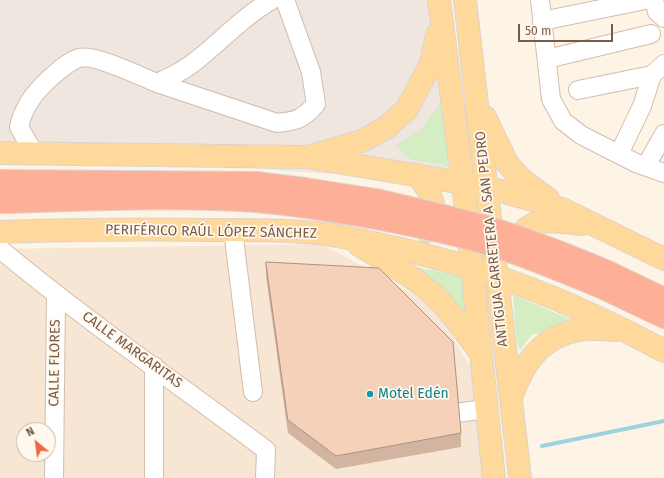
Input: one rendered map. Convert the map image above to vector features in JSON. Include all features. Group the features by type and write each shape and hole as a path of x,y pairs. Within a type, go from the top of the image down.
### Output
{"highway":[{"name":"PERIFÉRICO RAÚL LÓPEZ SÁNCHEZ","path":"0,181 156,199 256,201 321,209 426,228 491,245 546,264 601,287 664,317"},
{"name":"PERIFÉRICO RAÚL LÓPEZ SÁNCHEZ","path":"0,202 79,190 256,183 305,189 376,200 436,213 494,230 544,247 608,272 664,299"}],"main road":[{"name":"ANTIGUA CARRETERA A SAN PEDRO","path":"465,0 510,402 520,478"},
{"name":"ANTIGUA CARRETERA A SAN PEDRO","path":"440,9 463,183 479,352 494,478"},
{"path":"307,157 362,141 387,127 407,109 431,64 440,9"},
{"path":"476,98 497,145 507,162 521,179 564,210"},
{"path":"0,153 307,157 486,187 564,210 664,259"},
{"path":"403,249 415,244 424,235 431,224 434,211 433,199 428,187 417,175"},
{"path":"556,297 527,272 519,261 517,251 520,236 527,228 540,222 595,225"},
{"name":"PERIFÉRICO RAÚL LÓPEZ SÁNCHEZ","path":"0,232 281,230 346,238 403,249 471,266 496,274 556,297 626,330 664,351"},
{"path":"346,238 397,269 434,295 458,322 479,352"},
{"path":"510,402 519,376 535,352 558,336 585,329 626,330"}],"street":[{"path":"157,83 177,74 196,61 239,24 272,0"},
{"path":"34,153 19,127 22,114 41,86 61,68 80,57 100,59 157,83 277,123 292,122 306,116 316,104 311,72 286,0"},
{"path":"540,0 551,99 563,121 581,135 619,154 664,173"},
{"path":"542,21 644,0"},
{"path":"654,0 657,12 664,18"},
{"path":"547,59 651,34"},
{"path":"619,154 658,69"},
{"path":"578,90 658,69"},
{"path":"646,166 664,134"},
{"path":"233,230 253,392"},
{"name":"CALLE MARGARITAS","path":"0,249 56,296 154,366 266,450 265,478"},
{"name":"CALLE FLORES","path":"54,478 56,296"},
{"path":"154,366 154,478"},
{"path":"420,418 485,404"}],"shaded area":[{"path":"0,0 444,0 463,183 0,151"},
{"path":"322,244 434,306 483,388 494,478 0,478 0,249"}],"green space":[{"path":"443,99 449,166 412,160 395,146 423,128"},
{"path":"405,265 467,277 469,325"},
{"path":"513,295 577,322 532,335 520,350 516,339"}],"building":[{"name":"Motel Edén","path":"266,262 379,268 453,342 461,433 336,456 288,420"}],"waterway":[{"path":"542,446 664,421"}],"place":[{"name":"Motel Edén","path":"370,394"}]}
